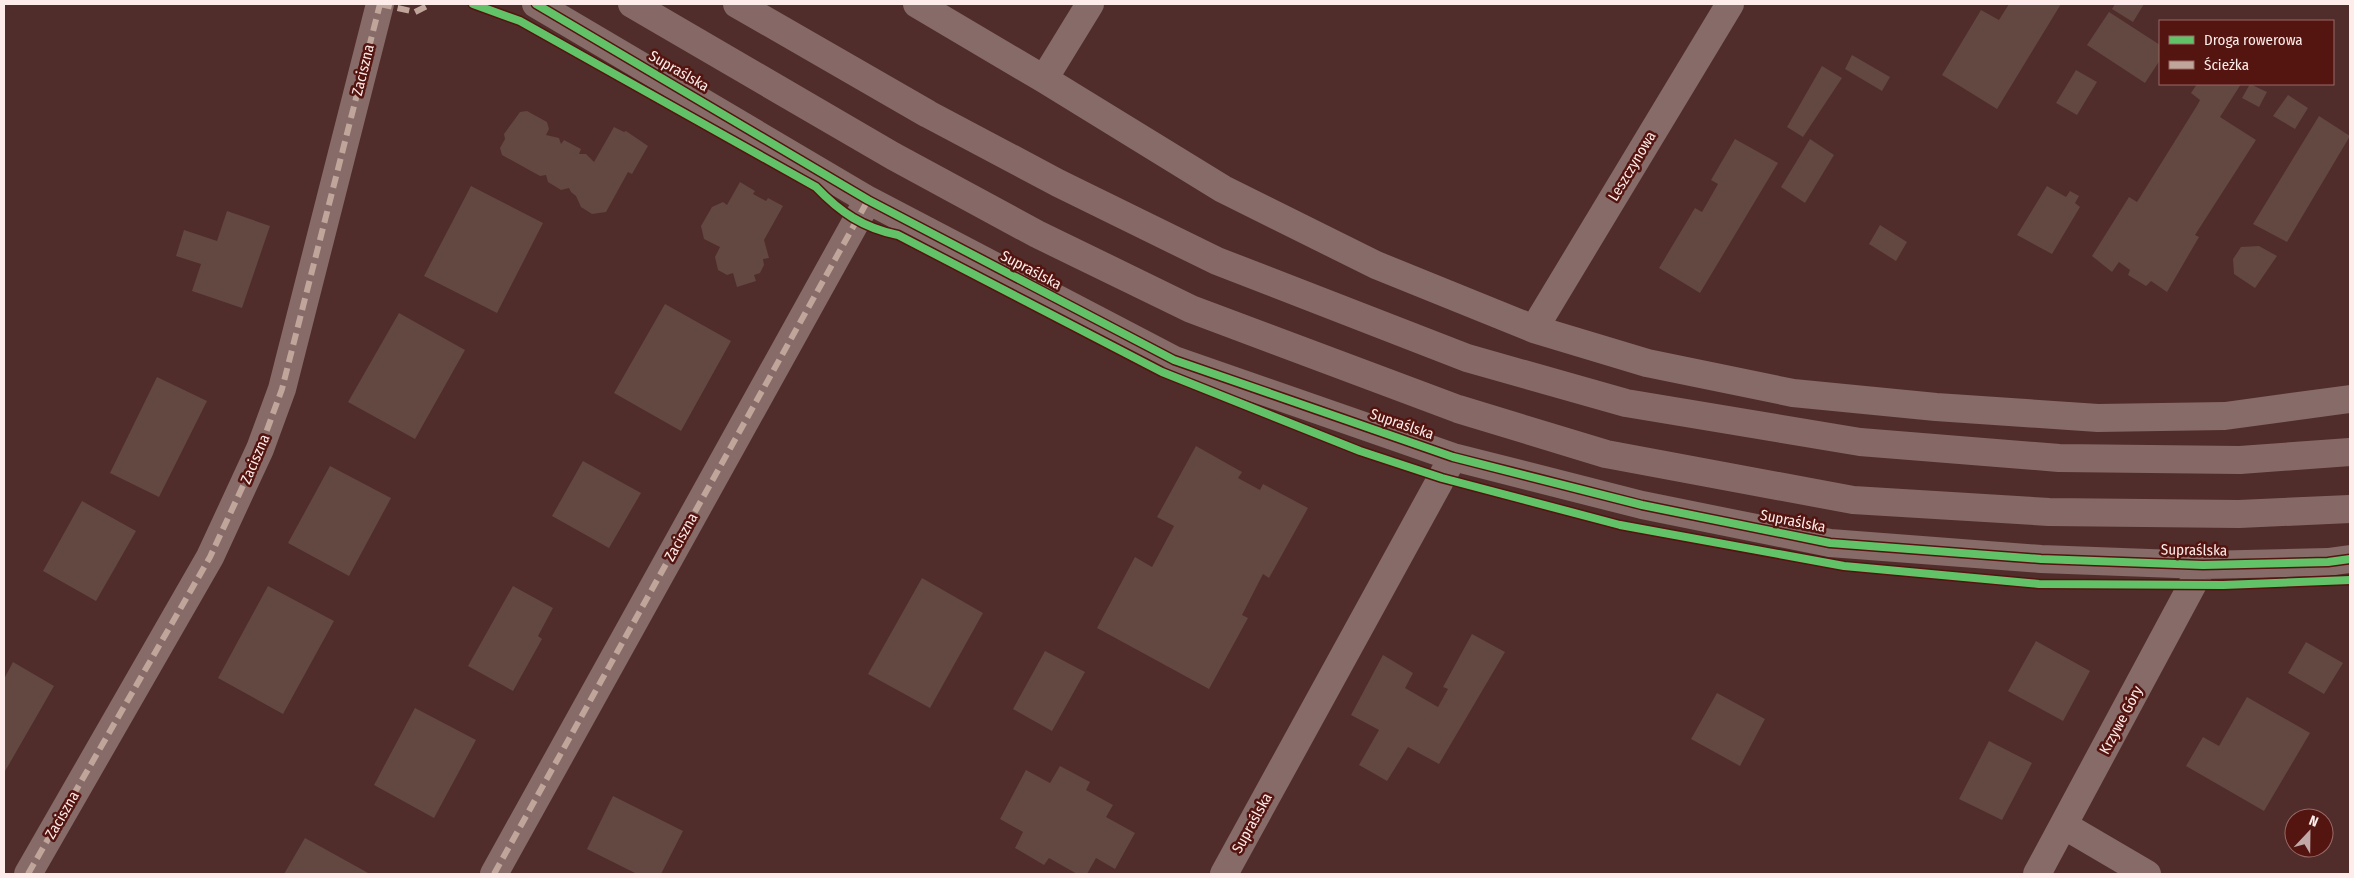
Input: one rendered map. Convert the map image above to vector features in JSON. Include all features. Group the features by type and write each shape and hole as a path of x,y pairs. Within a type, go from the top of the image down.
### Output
{"main road":[{"path":"632,4 927,174 1037,234 1191,310 1458,409 1606,454 1853,500 2049,512 2239,514 2350,509"},
{"path":"737,4 962,132 1058,183 1216,261 1467,358 1626,403 1860,442 2059,458 2240,460 2350,452"}],"street":[{"name":"Zaciszna","path":"28,874 210,557 260,449 282,389 380,4"},
{"name":"Supraślska","path":"536,4 868,200 1174,360 1453,457 1642,505 1830,543 2041,560 2204,565 2328,562 2350,559"},
{"path":"917,4 1044,79 1222,189 1376,265 1534,329 1647,363 1793,392 1936,408 2098,418 2225,416 2350,399"},
{"path":"1044,79 1090,4"},
{"name":"Leszczynowa","path":"1534,329 1730,4"},
{"name":"Zaciszna","path":"494,874 868,200"},
{"name":"Supraślska","path":"1224,874 1453,457"},
{"name":"Krzywe Góry","path":"2037,874 2065,826 2204,565"},
{"path":"2065,826 2147,874"}],"building":[{"path":"2009,4 2061,4 1997,109 1942,75 1981,10 1999,20"},
{"path":"2115,4 2144,4 2133,22 2112,9"},
{"path":"2109,12 2159,44 2159,62 2145,83 2087,45"},
{"path":"1852,55 1890,77 1882,91 1845,69"},
{"path":"1822,66 1842,78 1803,137 1787,127"},
{"path":"2076,70 2097,82 2077,115 2056,103"},
{"path":"2196,85 2240,85 2220,117 2256,140 2195,235 2199,237 2167,292 2151,281 2146,286 2128,275 2130,270 2119,262 2112,272 2092,256 2129,197 2137,202 2198,104 2200,100 2191,93"},
{"path":"2249,85 2267,92 2259,107 2242,98"},
{"path":"2288,95 2308,108 2295,129 2273,116"},
{"path":"527,111 547,122 549,129 546,135 559,138 561,144 564,140 581,149 579,154 586,154 594,162 614,127 624,132 626,131 648,146 632,174 628,172 606,212 592,214 581,207 576,196 569,188 561,190 548,182 546,175 540,176 502,155 500,148 505,139 504,134 520,112"},
{"path":"2319,116 2350,136 2287,242 2253,224"},
{"path":"1735,139 1778,163 1700,293 1659,268 1695,208 1702,212 1718,184 1711,180"},
{"path":"1810,139 1834,155 1805,203 1781,187"},
{"path":"740,182 755,191 753,194 766,201 768,198 783,206 764,240 769,258 763,259 764,265 760,273 754,275 756,281 737,287 733,273 727,275 718,270 715,257 720,247 704,239 701,226 712,207 723,202 727,205"},
{"path":"471,186 543,223 497,313 424,276"},
{"path":"2047,186 2066,197 2070,191 2079,196 2075,203 2080,207 2052,254 2017,235"},
{"path":"227,211 270,226 242,308 192,291 201,264 176,256 184,230 217,241"},
{"path":"1880,225 1907,242 1896,261 1869,244"},
{"path":"2259,246 2277,256 2255,288 2234,274 2233,259 2241,247"},
{"path":"665,304 731,341 681,431 614,393"},
{"path":"399,313 465,350 415,439 348,402"},
{"path":"157,377 207,401 159,497 110,473"},
{"path":"1196,446 1242,472 1238,478 1260,490 1263,484 1308,508 1269,578 1263,574 1242,615 1248,618 1209,689 1097,628 1135,557 1152,567 1174,526 1157,517"},
{"path":"583,461 641,493 609,548 552,516"},
{"path":"330,466 391,498 349,576 288,543"},
{"path":"82,501 136,531 96,601 43,571"},
{"path":"922,578 983,613 930,708 868,674"},
{"path":"268,586 334,621 283,714 218,678"},
{"path":"513,586 553,608 538,636 542,639 513,691 468,666"},
{"path":"1472,634 1505,652 1439,764 1408,747 1387,781 1359,765 1379,730 1351,715 1383,655 1413,673 1405,688 1438,707 1448,689 1443,687"},
{"path":"2036,641 2090,671 2063,721 2008,691"},
{"path":"2306,642 2343,663 2324,694 2288,673"},
{"path":"1045,651 1085,672 1052,731 1013,709"},
{"path":"13,662 54,686 4,773 4,679"},
{"path":"1717,693 1765,719 1740,766 1691,739"},
{"path":"2247,697 2310,733 2264,811 2186,766 2203,737 2219,746"},
{"path":"415,708 476,740 434,818 374,785"},
{"path":"1989,741 2032,763 2002,820 1959,799"},
{"path":"1060,766 1090,782 1086,790 1113,805 1106,817 1135,833 1115,869 1096,858 1087,874 1077,874 1049,858 1044,865 1015,848 1023,832 1000,819 1026,770 1050,783"},
{"path":"613,796 683,831 661,874 637,874 587,849"},
{"path":"305,838 370,874 284,874"}],"marked path":[{"path":"380,4 415,12 431,4"},
{"path":"28,874 210,557 260,449 282,389 380,4"},
{"path":"494,874 868,200"}],"cycle path":[{"path":"473,4 520,21 816,187 853,218 874,228 898,235 1162,372 1360,451 1442,478 1620,525 1844,566 2039,584 2223,585 2350,580"},
{"path":"536,4 868,200 1174,360 1453,457 1642,505 1830,543 2041,559 2203,565 2328,562 2350,559"}]}
